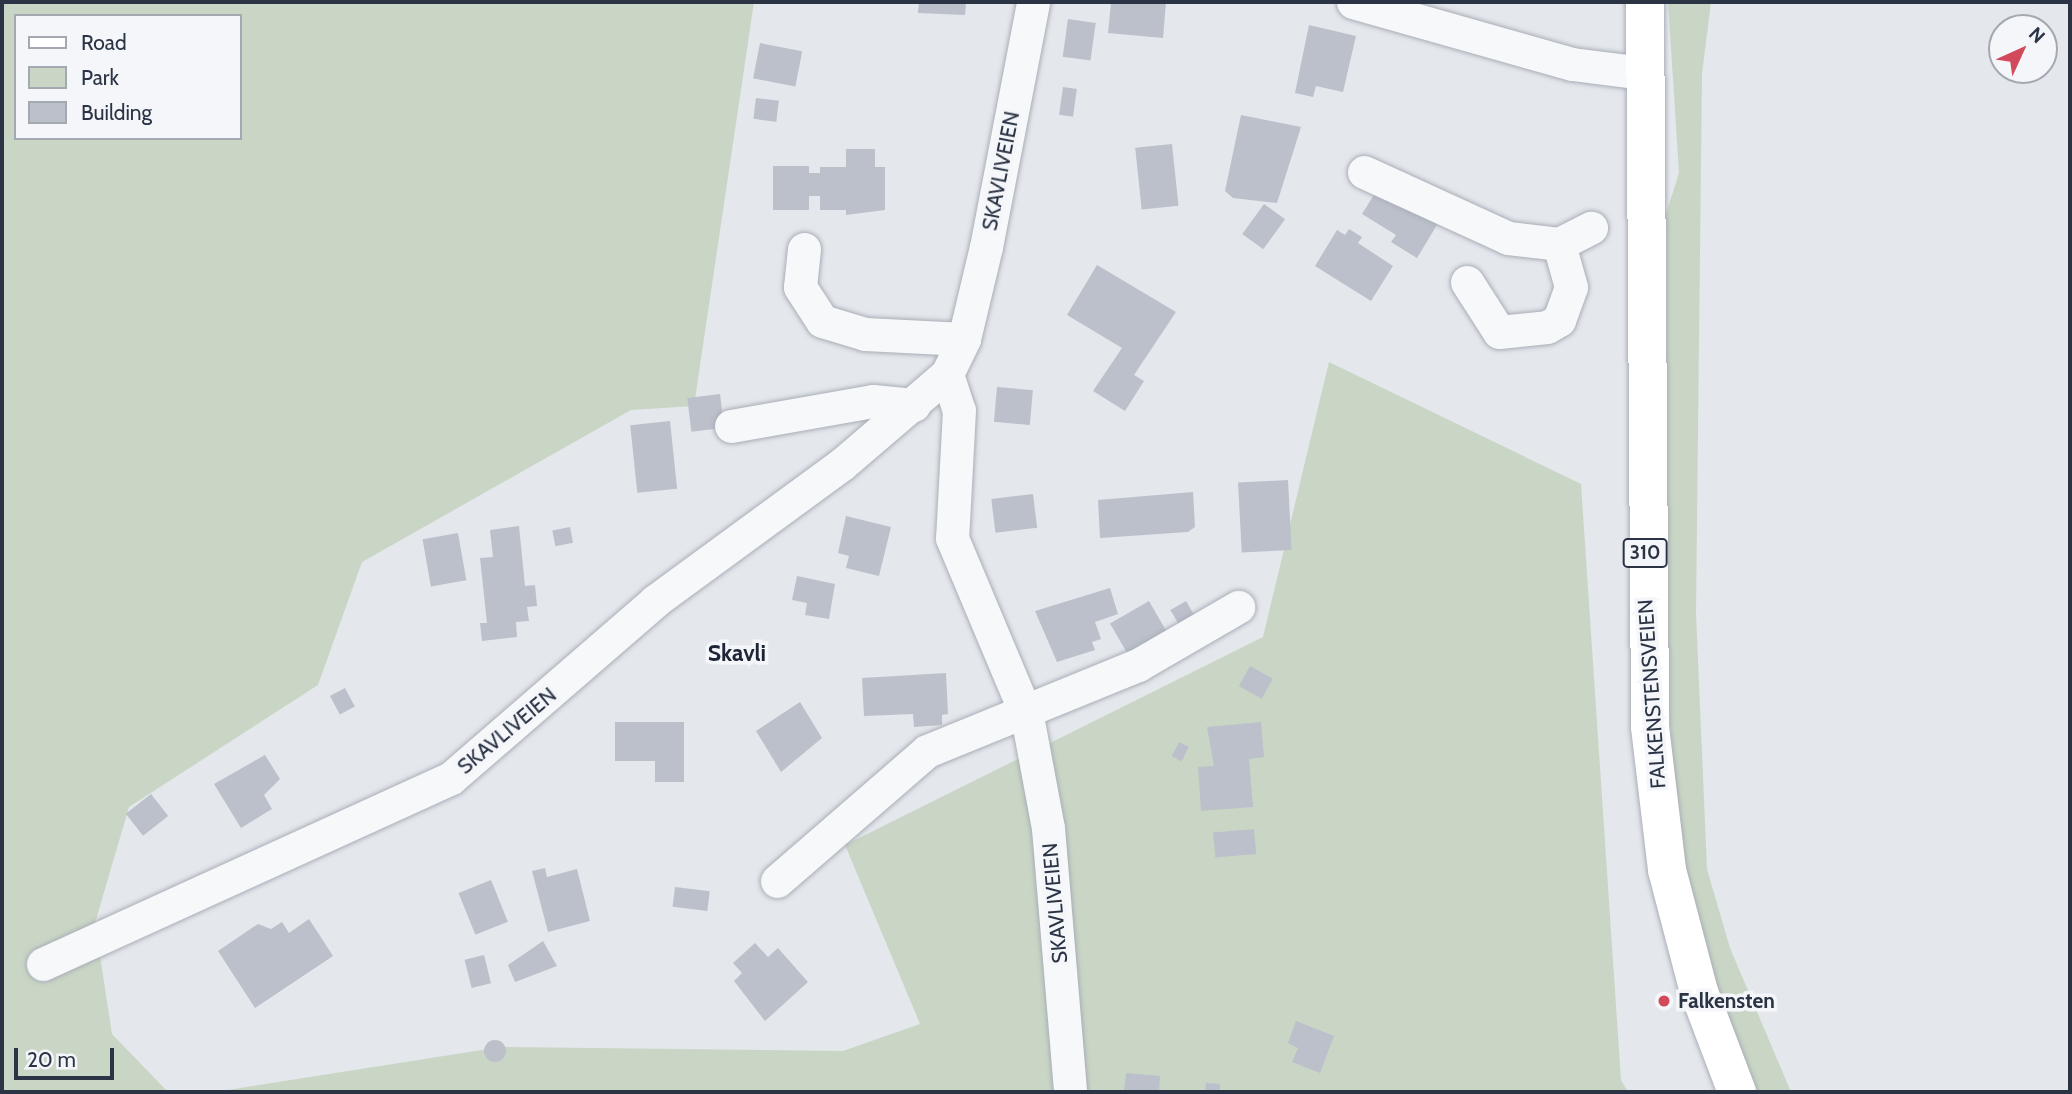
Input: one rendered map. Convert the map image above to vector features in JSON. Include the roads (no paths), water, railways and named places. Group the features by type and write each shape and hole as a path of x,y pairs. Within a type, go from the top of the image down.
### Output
{"main road":[{"name":"FALKENSTENSVEIEN","path":"1644,2 1650,727 1667,870 1699,992 1737,1092"}],"street":[{"name":"SKAVLIVEIEN","path":"43,964 451,778 654,601 914,405 947,374 964,339 1033,2"},
{"path":"1353,2 1572,64 1644,73"},
{"path":"1364,172 1508,238 1559,244 1591,228"},
{"path":"1467,282 1499,332 1548,327 1559,320 1570,288 1559,244"},
{"path":"804,249 800,288 821,321 865,334 964,339"},
{"name":"SKAVLIVEIEN","path":"947,374 959,410 952,538 1027,716 1048,828 1070,1092"},
{"path":"731,426 873,401 914,405"},
{"path":"777,881 927,751 1027,716 1138,665 1238,607"}],"place":[{"name":"Falkensten","path":"1664,1001"}],"district":[{"name":"Skavli","path":"737,653"}]}
